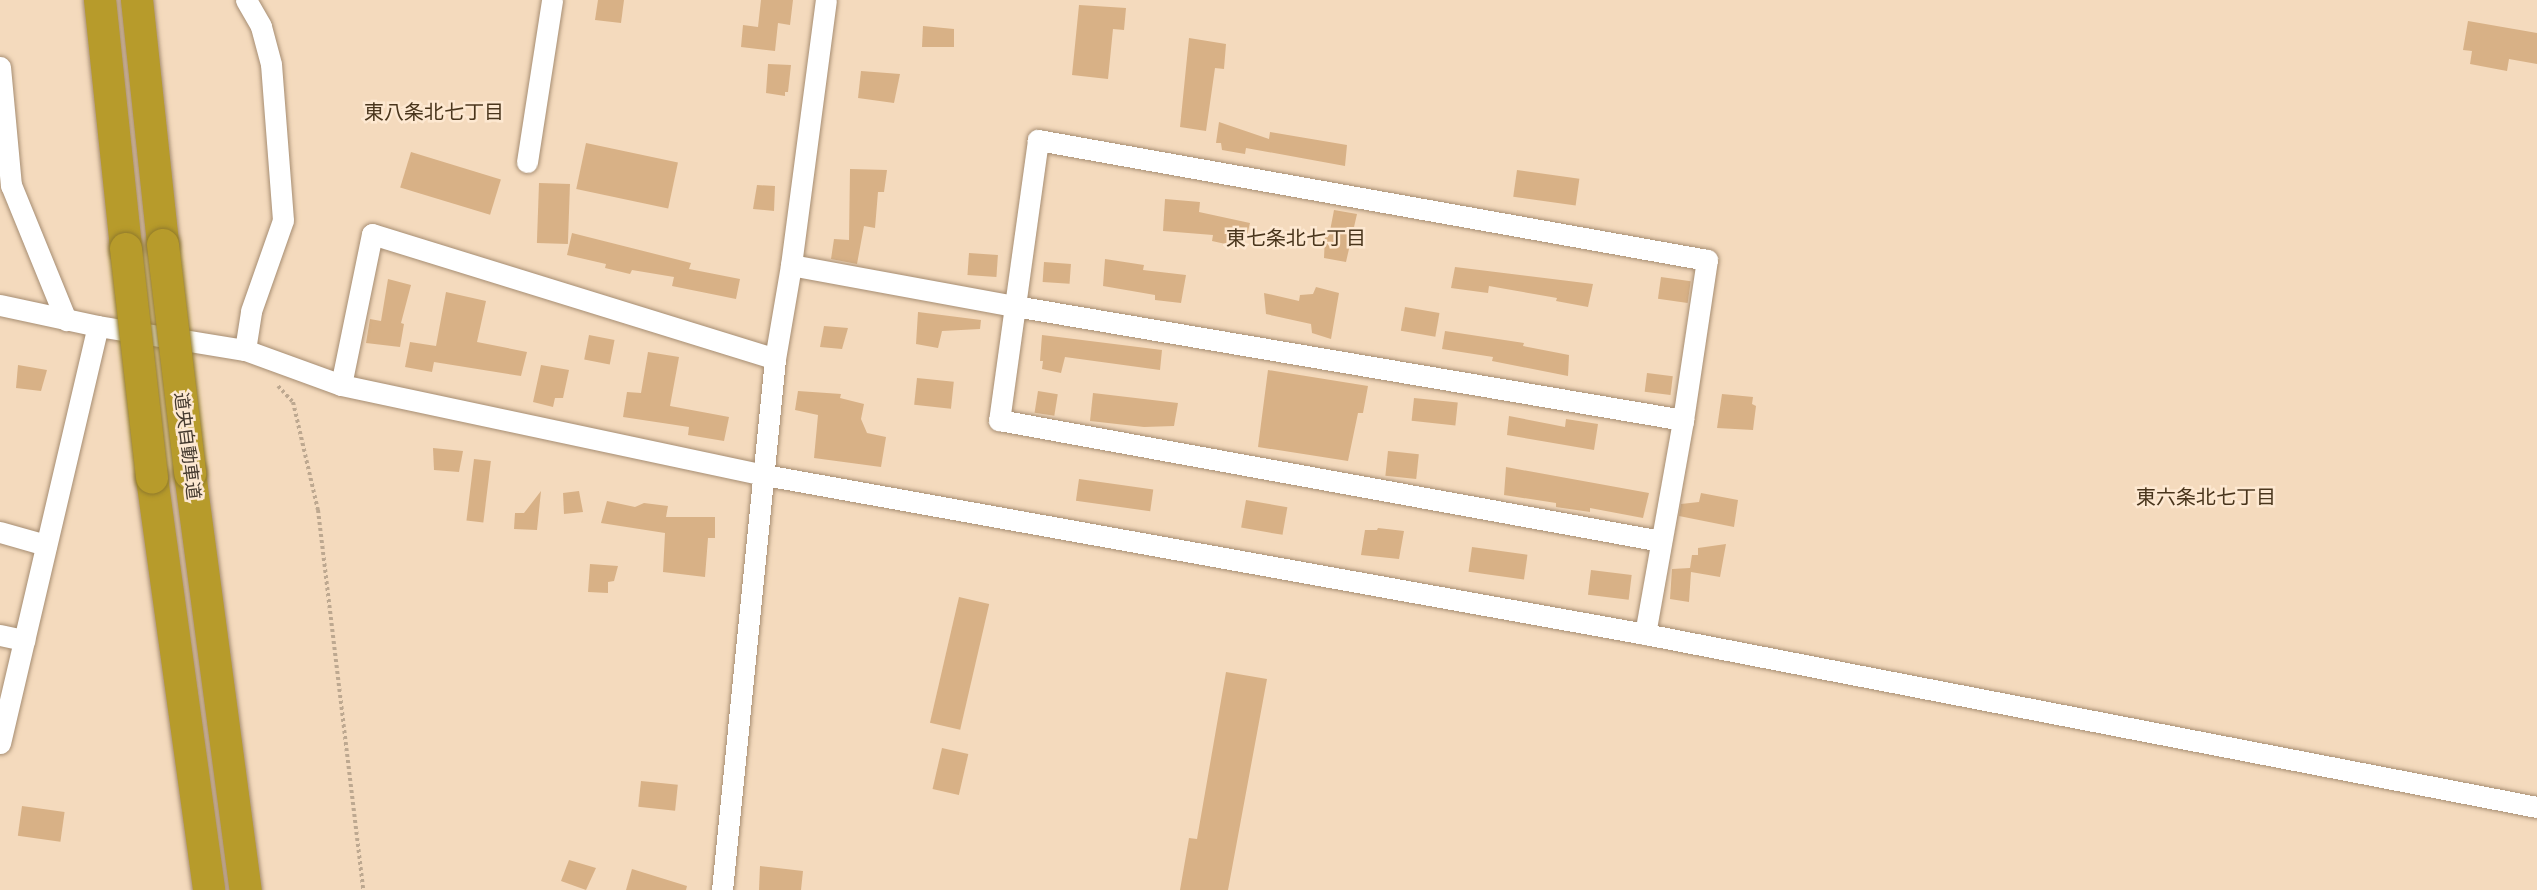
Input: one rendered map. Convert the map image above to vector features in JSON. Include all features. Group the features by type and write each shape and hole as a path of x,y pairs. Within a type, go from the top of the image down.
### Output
{"highway":[{"path":"100,0 152,478 209,890"},
{"name":"道央自動車道","path":"137,0 190,473 246,890"}],"street":[{"path":"245,350 251,311 283,220 271,64 261,26 246,0"},
{"path":"527,162 552,0"},
{"path":"722,890 775,359 791,265 826,0"},
{"path":"0,67 11,185 66,320"},
{"path":"1645,634 1683,420 1707,260 1038,140 999,420 1661,541"},
{"path":"341,385 372,234 775,359"},
{"path":"791,265 1015,306 1683,420"},
{"path":"0,305 98,326 245,350 341,385 765,475 1645,634 2537,807"},
{"path":"0,739 98,326"},
{"path":"0,532 46,544"},
{"path":"0,635 24,640"}],"path":[{"path":"277,385 293,402 318,510 363,890"}],"building":[{"path":"598,0 624,0 621,23 595,20"},
{"path":"761,0 793,0 790,25 778,23 775,51 741,47 743,25 758,27"},
{"path":"1079,5 1126,8 1124,30 1113,29 1108,79 1072,75"},
{"path":"2468,21 2537,33 2537,64 2509,59 2507,71 2470,64 2472,51 2463,50"},
{"path":"923,26 954,29 954,47 922,47"},
{"path":"1189,38 1226,44 1224,69 1215,68 1206,131 1180,127"},
{"path":"768,64 791,65 788,92 785,92 785,96 766,93"},
{"path":"861,71 900,74 894,103 858,98"},
{"path":"1219,122 1269,139 1270,132 1347,145 1345,166 1246,148 1245,154 1222,150 1221,143 1216,143"},
{"path":"586,143 678,163 668,209 576,189"},
{"path":"411,152 501,179 490,215 400,187"},
{"path":"850,169 887,170 884,192 878,192 875,228 864,226 857,264 831,259 834,239 849,240"},
{"path":"1517,170 1579,179 1576,206 1513,197"},
{"path":"539,183 570,184 568,244 537,243"},
{"path":"757,185 775,186 774,211 753,209"},
{"path":"1165,199 1200,202 1199,212 1250,223 1245,244 1240,243 1239,247 1212,241 1213,235 1163,231"},
{"path":"1334,210 1357,214 1346,262 1324,258 1325,236 1329,236"},
{"path":"572,233 691,263 689,269 740,279 736,299 672,286 674,277 632,270 630,274 605,268 606,264 567,255"},
{"path":"969,253 998,255 996,277 967,275"},
{"path":"1105,259 1144,265 1143,270 1186,275 1181,303 1155,300 1155,295 1103,286"},
{"path":"1044,262 1071,264 1070,284 1043,282"},
{"path":"1455,267 1593,284 1588,307 1556,301 1557,298 1489,286 1488,293 1451,288"},
{"path":"1661,277 1691,281 1688,303 1658,299"},
{"path":"388,279 411,285 401,323 404,324 400,347 366,343 370,319 381,321"},
{"path":"1316,287 1339,293 1331,339 1312,333 1311,324 1266,314 1264,293 1299,301 1300,295 1313,294"},
{"path":"446,292 486,301 477,342 527,352 521,376 434,362 432,372 405,367 410,342 436,346"},
{"path":"1405,307 1439,313 1435,337 1401,331"},
{"path":"918,312 981,320 980,329 942,331 938,348 916,344"},
{"path":"824,326 848,328 842,349 820,347"},
{"path":"1445,331 1524,343 1523,346 1569,355 1568,376 1492,361 1493,357 1442,349"},
{"path":"589,335 615,340 610,365 584,360"},
{"path":"1042,335 1162,350 1160,370 1065,357 1061,373 1042,369 1043,361 1040,361"},
{"path":"648,352 679,357 670,406 729,417 724,441 688,435 689,427 623,417 627,392 641,393"},
{"path":"18,365 47,370 41,391 16,388"},
{"path":"541,365 569,370 563,398 555,398 553,407 533,402"},
{"path":"1268,370 1368,386 1363,413 1358,413 1348,461 1258,447"},
{"path":"1647,373 1673,376 1670,395 1645,392"},
{"path":"917,378 954,382 951,409 914,405"},
{"path":"798,391 841,394 840,398 864,404 861,419 867,433 886,437 881,467 814,458 818,415 795,410"},
{"path":"1038,391 1058,394 1054,416 1035,413"},
{"path":"1093,393 1178,403 1174,426 1144,427 1090,421"},
{"path":"1722,394 1753,397 1752,404 1756,406 1753,430 1717,428"},
{"path":"1414,398 1458,403 1455,425 1412,421"},
{"path":"1509,416 1565,427 1566,419 1598,424 1594,450 1507,435"},
{"path":"433,448 463,451 459,472 434,470"},
{"path":"1388,451 1419,454 1416,479 1385,476"},
{"path":"474,459 491,461 483,523 466,521"},
{"path":"1506,467 1649,493 1643,518 1590,508 1590,512 1556,507 1556,503 1504,495"},
{"path":"1079,479 1153,489 1150,511 1076,501"},
{"path":"541,491 537,530 514,529 515,513 524,513"},
{"path":"579,491 583,512 564,514 563,493"},
{"path":"1701,493 1738,500 1734,527 1679,516 1681,504 1699,502"},
{"path":"1246,500 1287,507 1282,535 1241,528"},
{"path":"607,501 635,507 644,503 668,506 666,517 715,517 715,538 708,538 705,577 663,572 665,533 601,523"},
{"path":"1378,528 1404,531 1399,559 1361,555 1365,530 1377,530"},
{"path":"1726,544 1720,577 1691,572 1689,602 1670,599 1672,569 1690,568 1692,555 1698,555 1698,548"},
{"path":"1472,547 1527,555 1524,580 1469,572"},
{"path":"590,564 618,566 614,581 608,582 608,593 588,592"},
{"path":"1591,570 1632,575 1629,600 1588,595"},
{"path":"959,597 989,604 960,730 930,723"},
{"path":"1226,672 1267,679 1228,890 1180,890 1189,838 1197,839"},
{"path":"942,748 968,754 959,795 933,789"},
{"path":"641,781 678,785 675,811 638,807"},
{"path":"22,806 65,812 60,842 18,836"},
{"path":"569,860 596,868 586,890 561,881"},
{"path":"760,866 803,871 801,890 759,890"},
{"path":"632,869 687,886 686,890 626,890"}],"district":[{"name":"東八条北七丁目","path":"434,112"},
{"name":"東七条北七丁目","path":"1296,238"},
{"name":"東六条北七丁目","path":"2206,497"}]}
